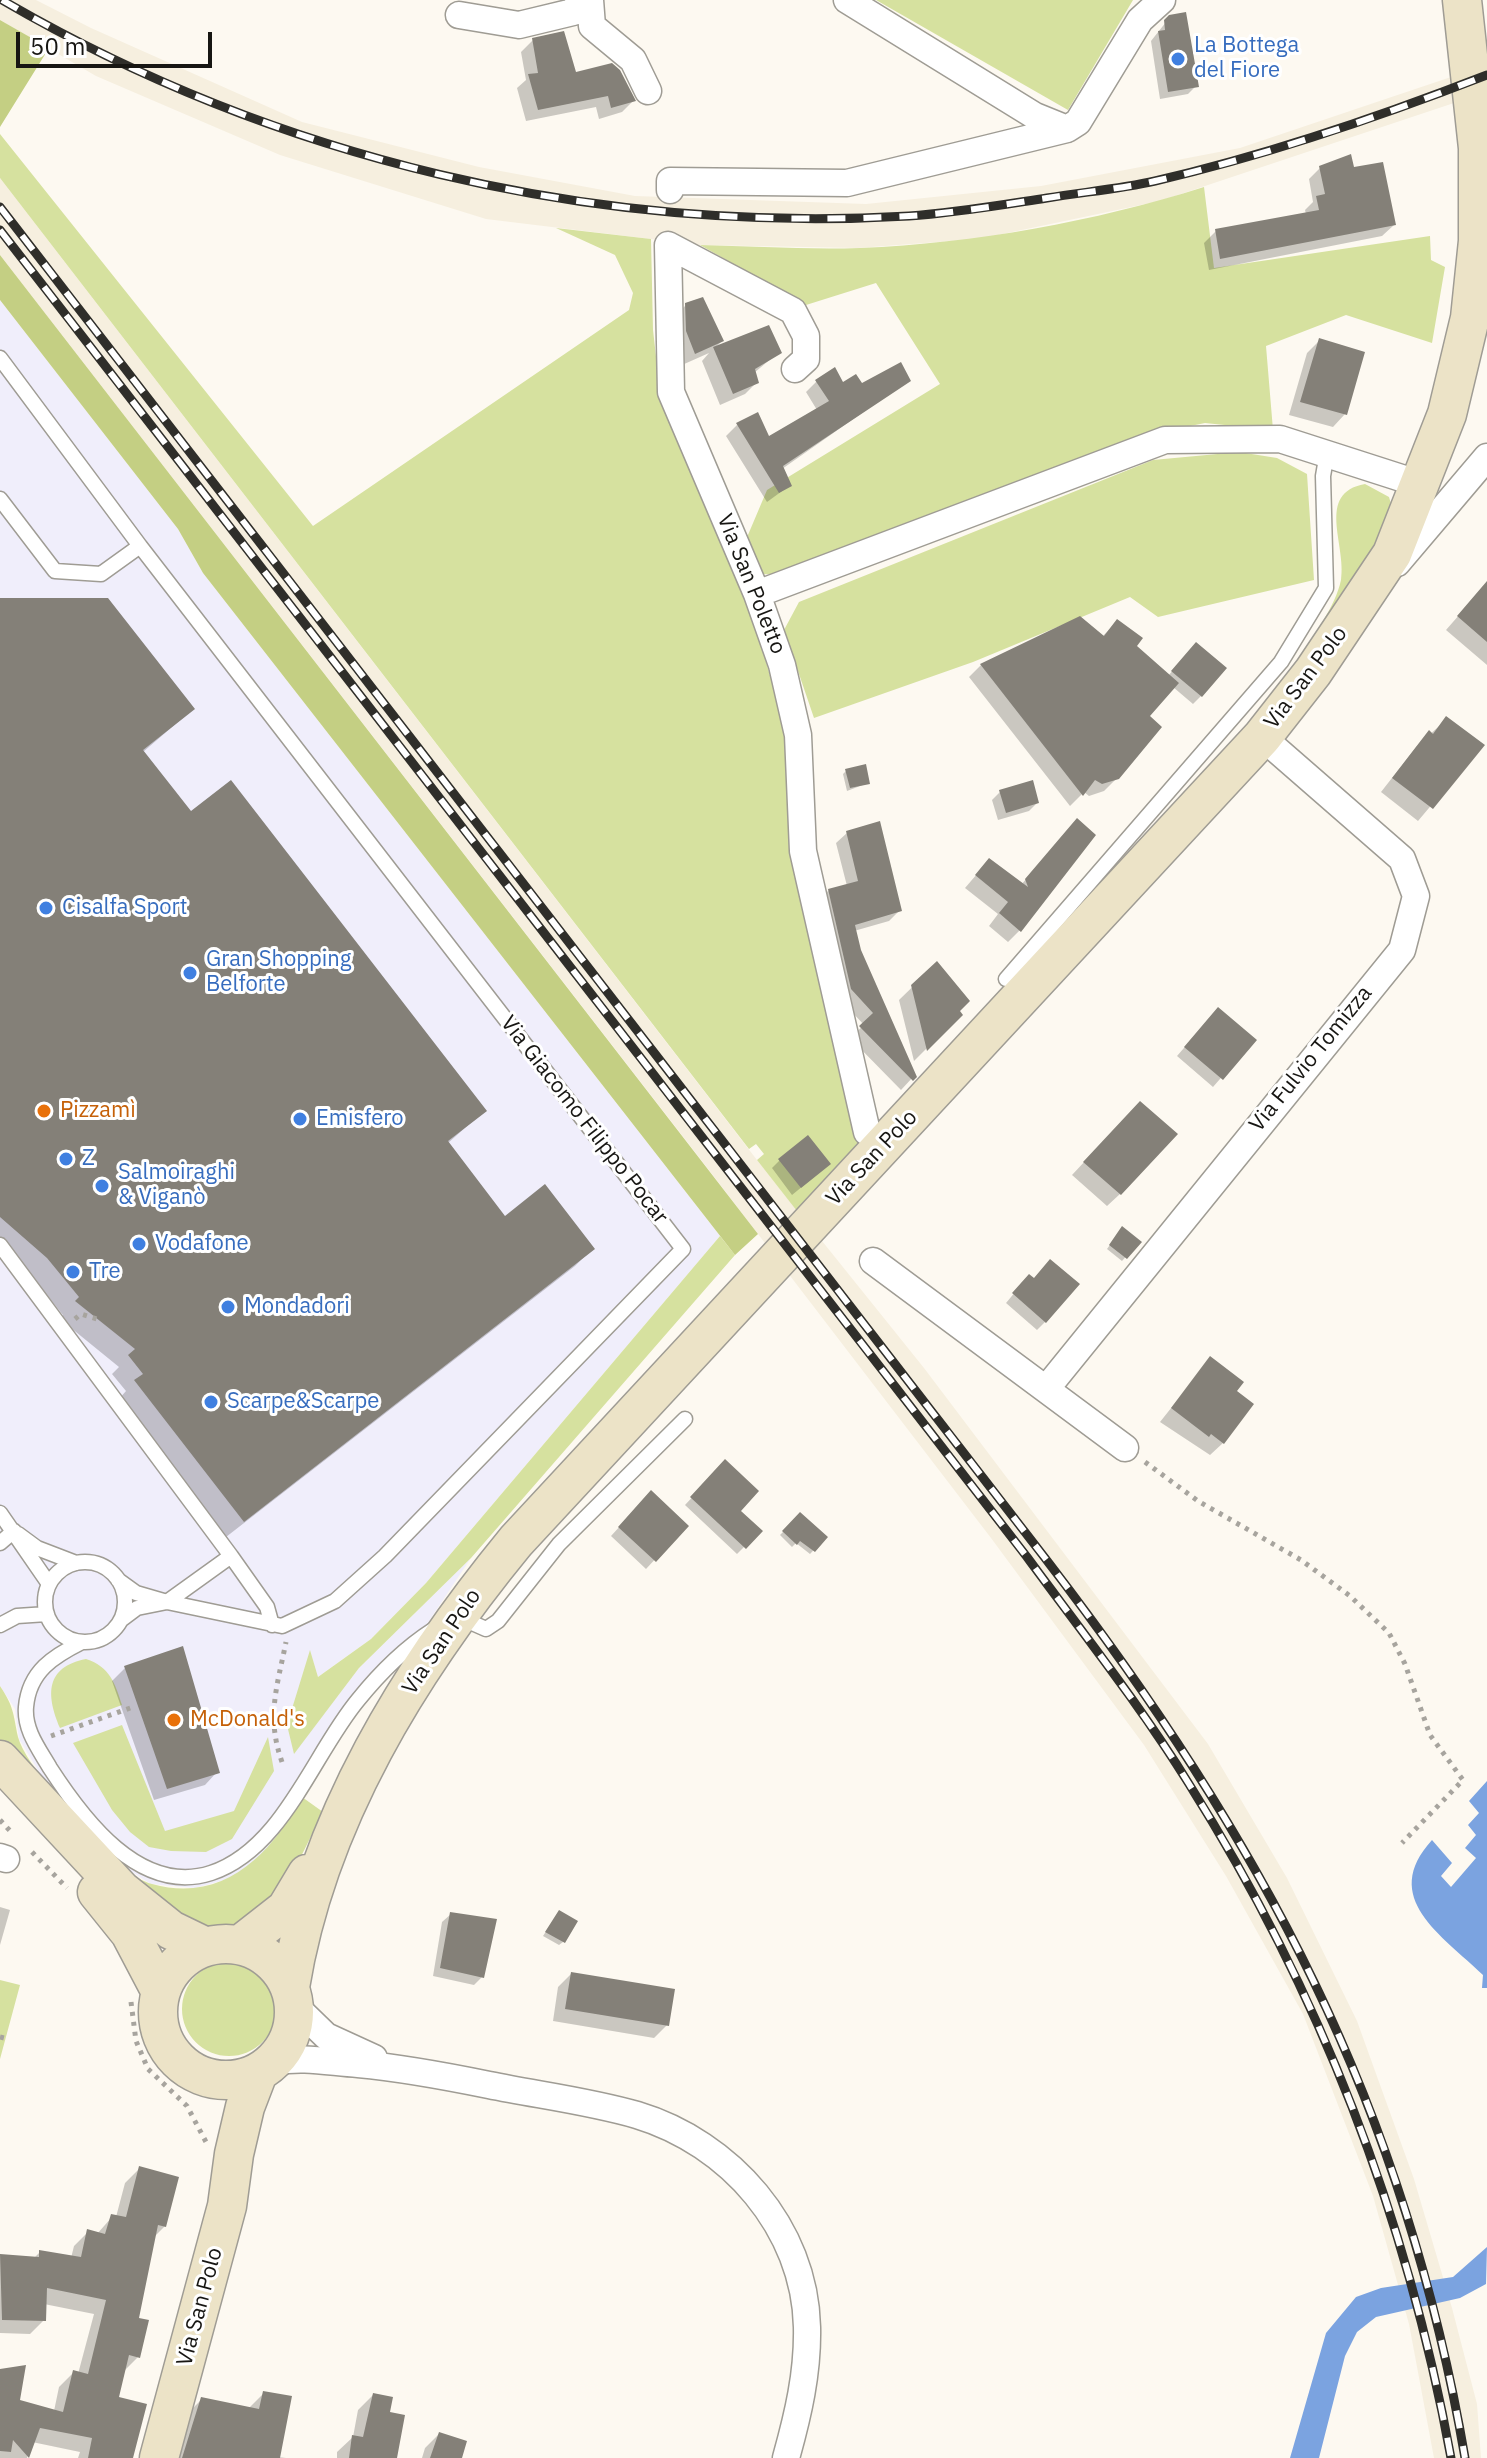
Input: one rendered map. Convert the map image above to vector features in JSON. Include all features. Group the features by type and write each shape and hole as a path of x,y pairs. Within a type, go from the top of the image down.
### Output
{"main road":[{"name":"Via San Polo","path":"159,2458 227,2206 219,2148 220,2115 197,2075 171,2054 162,2040 157,2015 146,1993 178,1964 222,1946 286,1909 331,1838 376,1746 455,1615 516,1541 1262,737 1363,602 1392,554 1447,414 1467,332 1482,230 1484,148 1478,76 1462,0"},
{"path":"0,1760 121,1890 161,1923 270,1960 292,1996"},
{"path":"0,1791 115,1913 142,1953 146,1993"},
{"name":"Via San Polo","path":"219,2148 266,2067 286,2045 293,2026 296,1950 331,1838"},
{"path":"197,2075 217,2081 238,2080 266,2067"}],"street":[{"path":"459,15 519,25 573,12 581,0"},
{"path":"590,0 592,26 633,60 648,91"},
{"path":"847,0 1035,116 1067,129"},
{"path":"670,190 670,181 847,183 1067,129 1078,122 1140,20 1162,0"},
{"name":"Via San Poletto","path":"795,369 806,359 806,336 793,311 668,245 671,392 757,594 782,665 798,735 803,851 867,1132"},
{"path":"757,594 1165,440 1280,439 1420,484"},
{"path":"1363,602 1487,457"},
{"name":"Via Fulvio Tomizza","path":"1046,1389 1402,950 1416,896 1402,859 1262,737"},
{"path":"873,1261 1125,1448"},
{"path":"292,1996 326,2036 392,2066"},
{"path":"266,2067 321,2059 392,2066 638,2115 707,2149 744,2181 783,2235 797,2267 807,2324 804,2382 786,2458"}],"lane":[{"name":"Via Giacomo Filippo Pocar","path":"0,358 140,546 683,1249 385,1556 335,1601 290,1623 272,1625 136,1593 118,1580"},
{"path":"1006,979 1281,662 1308,622 1326,588 1323,476 1327,453"},
{"path":"0,499 55,571 101,574 140,546"},
{"path":"0,1245 231,1556 267,1607 272,1625"},
{"path":"231,1556 167,1602 137,1608 101,1639 82,1642 49,1659 34,1683 26,1707 34,1742 61,1784 105,1840 138,1864 173,1877 210,1873 240,1859 279,1822 358,1700 414,1642 455,1615 476,1628 486,1629 498,1621 559,1544 685,1419"},
{"path":"0,1513 49,1584"},
{"path":"0,1543 14,1531"},
{"path":"14,1531 37,1548 76,1563 100,1565 118,1580 125,1600 121,1620"},
{"path":"76,1563 56,1574 49,1584 47,1614 60,1633 82,1642"},
{"path":"0,1625 17,1616 47,1614"}],"path":[{"path":"1125,1448 1198,1501 1301,1560 1350,1596 1389,1633 1405,1664 1430,1735 1463,1780 1402,1843"},
{"path":"282,1762 274,1740 271,1713 290,1623"},
{"path":"34,1742 133,1707"},
{"path":"0,1820 71,1893"},
{"path":"146,1993 129,2009 136,2041 148,2069 187,2106 219,2148"}],"shaded area":[{"path":"0,0 36,0 91,28 302,122 479,167 635,196 866,204 1041,186 1240,148 1454,76 1457,102 1160,201 979,239 858,248 700,245 486,219 280,155 96,76 0,20"},
{"path":"0,178 757,1160 924,1368 1208,1744 1287,1878 1357,2021 1414,2179 1452,2308 1477,2404 1481,2458 1434,2458 1409,2324 1373,2196 1303,2014 1226,1876 1144,1745 991,1538 712,1174 0,255"},
{"name":"Gran Shopping Belforte","path":"0,300 178,529 203,573 720,1236 426,1583 371,1639 318,1677 310,1651 294,1753 359,1668 471,1558 397,1669 360,1706 289,1821 257,1862 229,1879 195,1888 151,1884 114,1861 47,1785 19,1739 15,1709 0,1686"}],"green space":[{"path":"876,0 1133,0 1068,110"},
{"path":"0,20 49,48 0,127"},
{"path":"0,134 313,526 629,310 633,293 615,255 556,228 651,239 653,330 661,400 749,604 786,730 792,862 860,1146 797,1211 757,1160 764,1154 756,1144 749,1149 0,178"},
{"path":"1204,187 1214,268 1430,236 1431,260 1445,267 1432,343 1346,315 1266,346 1273,430 1205,423 1136,437 788,575 761,574 745,542 767,490 940,384 876,283 806,305 700,245 840,248 991,236 1120,211"},
{"path":"0,255 758,1234 735,1255 203,573 178,529 0,300"},
{"path":"1239,452 1277,458 1307,474 1314,580 1158,617 1130,597 973,662 814,718 784,630 799,602 1153,460"},
{"path":"1365,484 1389,497 1394,514 1306,663 1299,658 1329,610 1341,580 1337,509 1341,498 1350,489"},
{"path":"720,1236 735,1255 471,1558 359,1668 294,1754 287,1725 310,1650 318,1677 371,1639 426,1583"},
{"path":"86,1659 106,1671 122,1705 60,1728 52,1704 52,1684 63,1669"},
{"path":"0,1686 11,1705 18,1737 26,1755 91,1839 0,1747"},
{"path":"122,1725 165,1831 234,1811 268,1737 274,1771 232,1839 206,1852 149,1847 130,1832 112,1810 73,1743"},
{"path":"302,1797 323,1812 298,1863 269,1906 250,1920 229,1928 202,1927 170,1918 99,1846 124,1868 152,1884 178,1888 201,1887 223,1880 260,1855 290,1818"},
{"path":"229,1962 247,1966 262,1976 272,1991 276,2009 272,2027 262,2042 247,2052 229,2056 211,2052 196,2042 186,2027 182,2009 186,1991 196,1976 211,1966"},
{"path":"0,1980 20,1985 0,2059"}],"water":[{"path":"1487,1781 1487,1988 1482,1988 1483,1975 1422,1914 1414,1898 1412,1880 1417,1861 1432,1840 1452,1863 1441,1876 1451,1887 1476,1858 1465,1848 1476,1835 1468,1825 1479,1813 1469,1801"},
{"path":"1487,2247 1486,2284 1460,2298 1376,2317 1357,2332 1345,2356 1319,2458 1290,2458 1326,2333 1356,2297 1381,2288 1453,2277"}],"building":[{"name":"La Bottega del Fiore","path":"1186,12 1199,87 1168,92 1158,31 1165,30 1164,20 1169,15"},
{"path":"564,31 576,72 612,63 620,70 636,101 611,108 608,96 538,110 528,74 538,73 532,38"},
{"path":"1351,154 1354,167 1383,162 1396,225 1220,259 1215,229 1319,210 1316,196 1325,194 1319,166"},
{"path":"703,297 724,341 695,354 686,331 685,303"},
{"path":"769,325 782,353 755,369 759,383 733,394 713,347"},
{"path":"1319,338 1365,352 1347,415 1300,402"},
{"path":"901,362 911,381 783,466 792,486 779,493 736,423 758,412 769,436 829,401 815,380 835,367 843,382 856,374 862,383"},
{"path":"1487,581 1487,642 1457,616"},
{"name":"Gran Shopping Belforte","path":"0,598 108,598 195,709 143,750 191,811 231,780 487,1111 448,1141 505,1216 545,1184 595,1249 244,1522 134,1380 143,1374 128,1355 135,1349 75,1301 79,1297 47,1258 0,1217"},
{"path":"1080,616 1104,636 1117,619 1143,638 1137,646 1179,683 1150,716 1162,727 1119,779 1102,784 1095,780 1083,796 980,664"},
{"path":"1196,642 1227,668 1202,697 1171,671"},
{"path":"1446,716 1485,745 1433,809 1392,778 1429,730 1433,734"},
{"path":"866,764 870,784 850,788 845,769"},
{"path":"1033,780 1039,803 1006,813 999,790"},
{"path":"1077,818 1096,835 1021,932 999,913 1008,902 975,875 989,858 1028,887 1025,879"},
{"path":"880,821 902,911 855,925 861,950 917,1077 913,1081 859,1026 873,1013 851,989 828,889 858,881 846,831"},
{"path":"937,961 970,1001 960,1011 963,1015 927,1051 911,985"},
{"path":"1218,1007 1257,1040 1223,1080 1184,1047"},
{"path":"1140,1101 1178,1134 1121,1195 1083,1162"},
{"path":"808,1135 831,1164 801,1188 778,1159"},
{"path":"1122,1226 1142,1242 1127,1259 1109,1245"},
{"path":"1050,1259 1080,1284 1046,1323 1012,1293 1029,1274 1034,1278"},
{"path":"1210,1356 1244,1382 1237,1391 1254,1404 1224,1444 1211,1434 1209,1437 1171,1408"},
{"path":"725,1459 759,1491 741,1511 763,1531 746,1549 690,1497"},
{"path":"651,1490 689,1526 656,1562 618,1527"},
{"path":"800,1512 828,1537 815,1552 800,1541 797,1545 782,1531"},
{"name":"McDonald's","path":"183,1646 220,1773 167,1789 124,1666"},
{"path":"559,1910 578,1921 565,1943 545,1932"},
{"path":"450,1912 497,1919 484,1978 440,1968"},
{"path":"571,1972 675,1989 669,2026 565,2009"},
{"path":"139,2166 179,2177 166,2227 158,2225 139,2318 149,2320 140,2358 129,2355 119,2397 147,2404 133,2458 88,2458 92,2438 40,2428 29,2458 13,2440 11,2452 0,2451 0,2369 26,2365 20,2400 63,2412 73,2370 88,2374 106,2300 47,2288 46,2321 2,2320 0,2254 39,2257 39,2250 81,2257 87,2229 105,2234 111,2214 126,2217"},
{"path":"263,2391 292,2396 280,2458 182,2458 201,2397 259,2409"},
{"path":"373,2393 393,2397 390,2412 405,2415 397,2458 349,2458 352,2435 363,2437"},
{"path":"439,2432 467,2441 462,2458 430,2458"}],"railway":[{"path":"2,0 106,56 214,103 326,143 439,174 555,197 672,212 790,218 926,215 1142,184 1323,134 1487,75"},
{"path":"0,207 1045,1558 1123,1663 1193,1768 1257,1873 1314,1981 1363,2092 1404,2208 1439,2330 1465,2458"},
{"path":"0,230 1027,1557 1151,1726 1189,1784 1279,1943 1353,2108 1410,2280 1451,2458"}],"place":[{"name":"La Bottega del Fiore","path":"1178,59"},
{"name":"Cisalfa Sport","path":"46,908"},
{"name":"Gran Shopping Belforte","path":"190,973"},
{"name":"Pizzamì","path":"44,1111"},
{"name":"Emisfero","path":"300,1119"},
{"name":"Z","path":"66,1159"},
{"name":"Salmoiraghi & Viganò","path":"102,1186"},
{"name":"Vodafone","path":"139,1244"},
{"name":"Tre","path":"73,1272"},
{"name":"Mondadori","path":"228,1307"},
{"name":"Scarpe&Scarpe","path":"211,1402"},
{"name":"McDonald's","path":"174,1720"}]}
